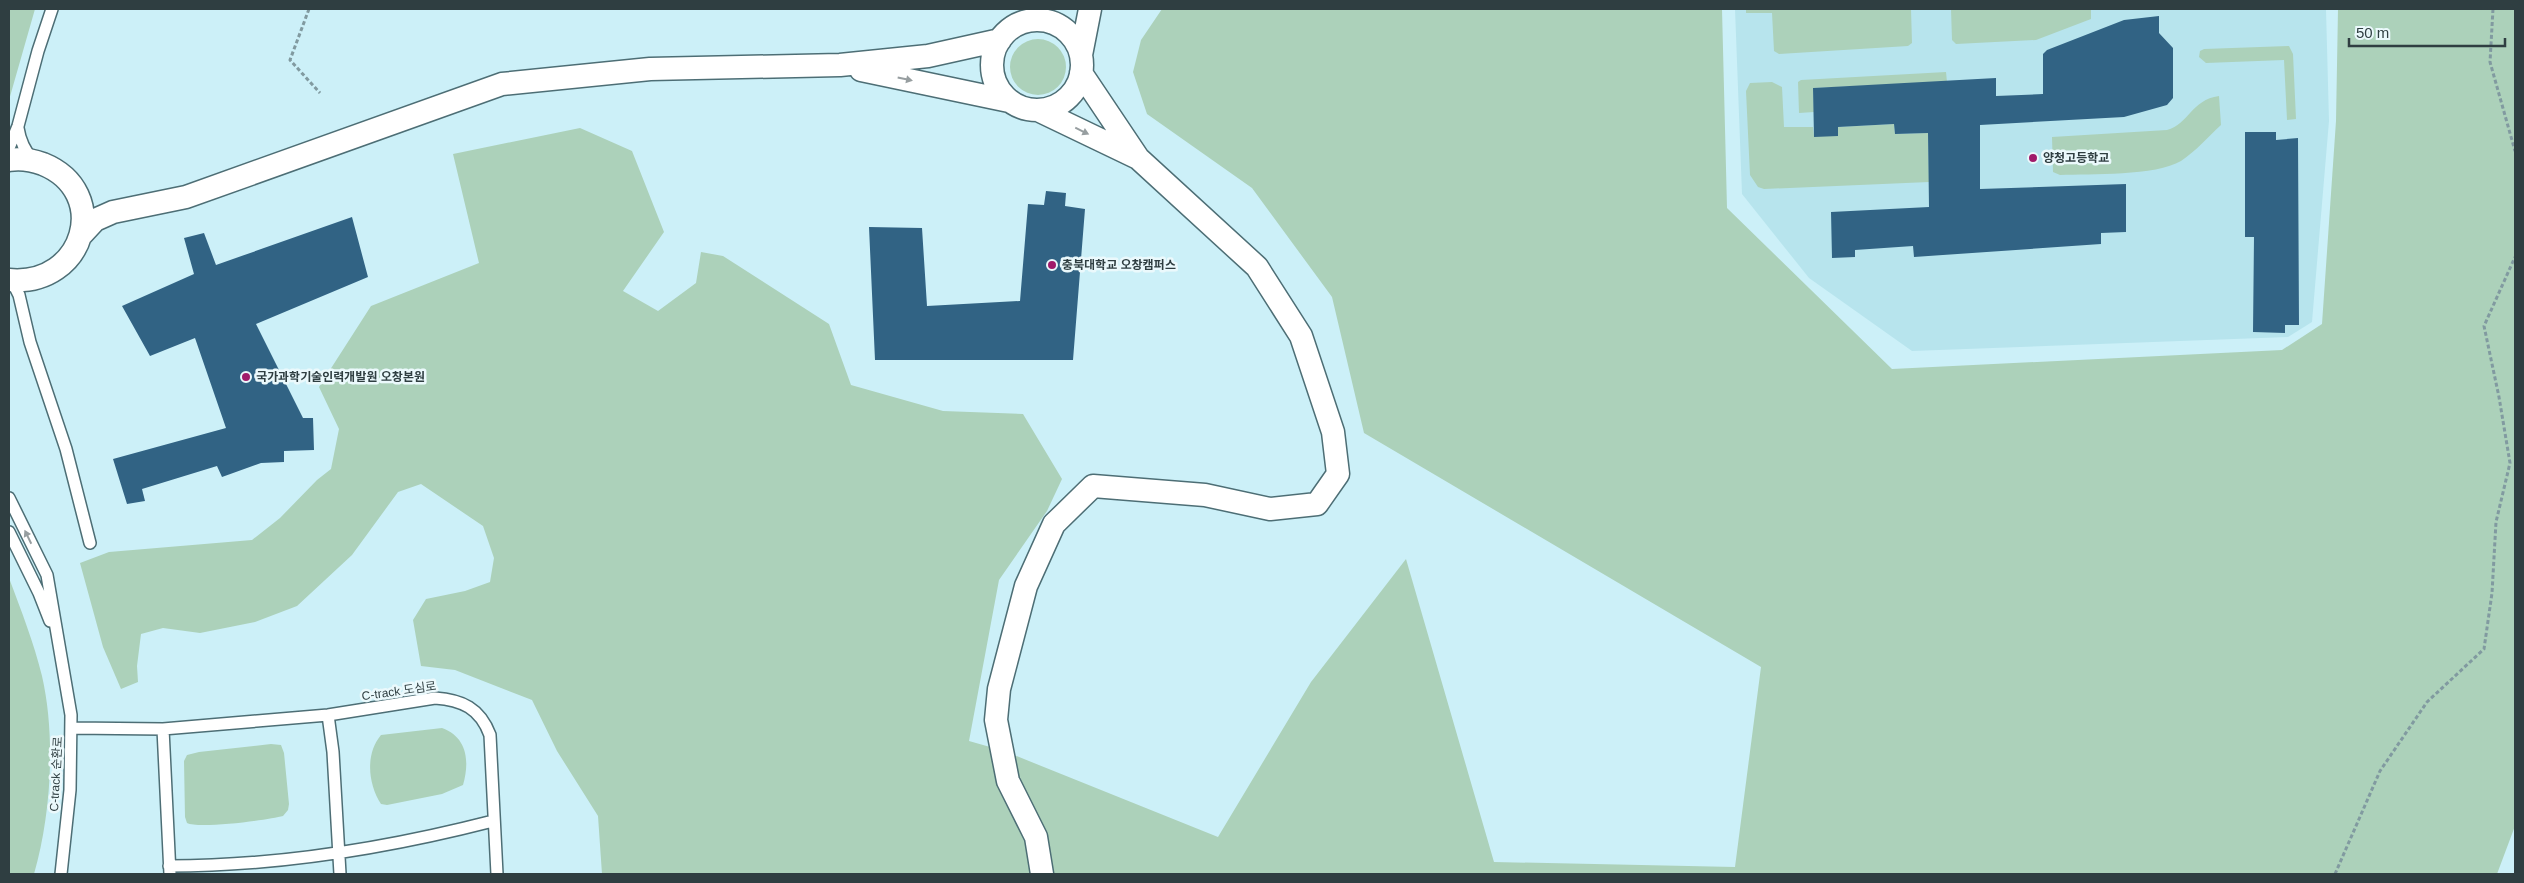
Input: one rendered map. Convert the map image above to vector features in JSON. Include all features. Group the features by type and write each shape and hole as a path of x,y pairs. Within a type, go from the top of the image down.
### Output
{"street":[{"path":"1041,20 1061,9"},
{"path":"1038,110 1053,107 1066,99 1076,88 1090,9"},
{"path":"1009,101 999,90 993,76 992,62 1000,40 1013,27 1027,21 1041,20 1055,24 1067,32 1077,44 1081,64 1138,158 1257,267 1302,336 1333,432 1338,474 1317,504 1270,509 1205,496 1094,486 1054,524 1026,586 999,689 996,720 1008,781 1036,837 1042,874"},
{"path":"9,282 36,280 49,274 63,264 72,253 82,234 95,220 113,212 186,196 502,84 650,68 840,65 928,56 1000,40"},
{"path":"840,65 1009,101 1023,108 1038,110 1138,158"},
{"path":"9,160 33,160 52,168 65,177 80,203 83,220 82,234"},
{"path":"80,203 94,210 113,212"}],"lane":[{"path":"9,148 18,126 38,51 52,9"},
{"path":"18,126 20,141 25,152 33,160"},
{"path":"20,309 25,295 36,280"},
{"path":"9,282 15,287 19,295 20,309 66,449 90,543"},
{"name":"C-track 순환로","path":"9,498 47,575 72,728 70,790 60,874"},
{"name":"C-track 순환로","path":"9,532 49,619 64,674"},
{"name":"C-track 도심로","path":"72,728 163,729 328,715 435,698 452,699 466,704 478,713 486,723 490,735 497,874"},
{"path":"328,715 333,752 340,874"},
{"path":"163,729 169,870 274,861 389,844 493,821"}],"path":[{"path":"309,9 290,60 320,93"},
{"path":"2492,9 2490,62 2515,151"},
{"path":"2335,874 2380,771 2427,702 2484,649 2492,593 2496,522 2510,463 2484,326 2515,257"}],"shaded area":[{"name":"양청고등학교","path":"1735,9 2326,9 2329,121 2312,322 2288,337 1912,351 1809,278 1742,194"}],"green space":[{"path":"9,9 35,9 9,100"},
{"path":"1162,9 1722,9 1727,208 1892,369 2282,350 2322,324 2336,121 2338,9 2515,9 2515,826 2497,874 602,874 598,816 557,751 532,700 455,670 421,666 413,620 426,599 465,591 490,582 494,558 483,526 421,484 398,492 352,555 297,606 255,622 200,633 163,628 141,634 137,666 138,682 121,689 103,647 80,563 109,552 252,540 280,518 317,480 331,469 339,429 319,387 371,306 479,263 453,154 580,128 632,151 664,232 623,291 658,311 696,283 701,252 723,256 829,324 851,385 943,411 1023,414 1062,479 1047,511 999,580 969,741 1004,751 1218,837 1311,682 1406,559 1494,862 1735,867 1761,667 1364,433 1332,297 1252,188 1147,114 1133,72 1141,40"},
{"path":"1746,9 1911,9 1912,43 1908,46 1779,54 1774,51 1772,13 1746,13"},
{"path":"1951,9 2091,9 2091,19 2036,40 1956,44 1952,40"},
{"path":"1032,39 1044,39 1054,43 1062,51 1066,67 1062,83 1054,91 1044,95 1032,95 1022,91 1014,83 1010,73 1010,61 1014,51 1022,43"},
{"path":"2289,46 2293,54 2296,119 2287,120 2284,60 2206,63 2199,57 2200,51 2204,49"},
{"path":"1946,72 1947,82 1813,88 1814,112 1799,113 1798,82 1801,80"},
{"path":"1772,82 1782,87 1784,127 1813,127 1814,136 1838,136 1838,127 1894,124 1895,134 1928,133 1929,182 1764,189 1758,187 1750,175 1746,91 1750,83"},
{"path":"2219,96 2221,125 2181,161 2170,166 2140,172 2060,175 2053,172 2052,137 2167,130 2180,123 2202,102"},
{"path":"9,578 39,664 49,724 50,776 48,802 34,874 9,874"},
{"path":"442,728 457,737 464,751 466,767 463,785 442,794 387,805 381,804 373,787 370,769 372,751 381,735"},
{"path":"271,744 281,745 284,753 289,804 288,810 283,816 249,822 205,825 187,823 185,817 184,761 187,755"}],"building":[{"path":"2159,16 2159,33 2173,48 2173,98 2167,105 2124,117 1980,125 1980,189 2126,184 2126,232 2101,233 2101,244 1914,257 1913,246 1855,250 1855,257 1832,258 1831,212 1929,207 1928,133 1895,134 1894,124 1838,127 1838,136 1814,137 1813,88 1996,78 1996,96 2043,94 2043,54 2047,50 2124,20"},
{"path":"2245,132 2276,132 2276,140 2298,138 2299,325 2285,325 2285,333 2253,332 2254,237 2245,237"},
{"name":"충북대학교 오창캠퍼스","path":"1046,191 1066,193 1065,206 1085,209 1073,360 875,360 869,227 922,228 927,306 1020,301 1028,204 1044,205"},
{"name":"국가과학기술인력개발원 오창본원","path":"352,217 368,277 256,324 303,418 313,418 314,450 284,451 284,462 261,463 222,477 217,466 142,489 145,501 127,504 113,459 226,428 195,338 150,356 122,306 194,274 184,238 204,233 216,265"}],"place":[{"name":"양청고등학교","path":"2033,158"},
{"name":"충북대학교 오창캠퍼스","path":"1052,265"},
{"name":"국가과학기술인력개발원 오창본원","path":"246,377"}]}
